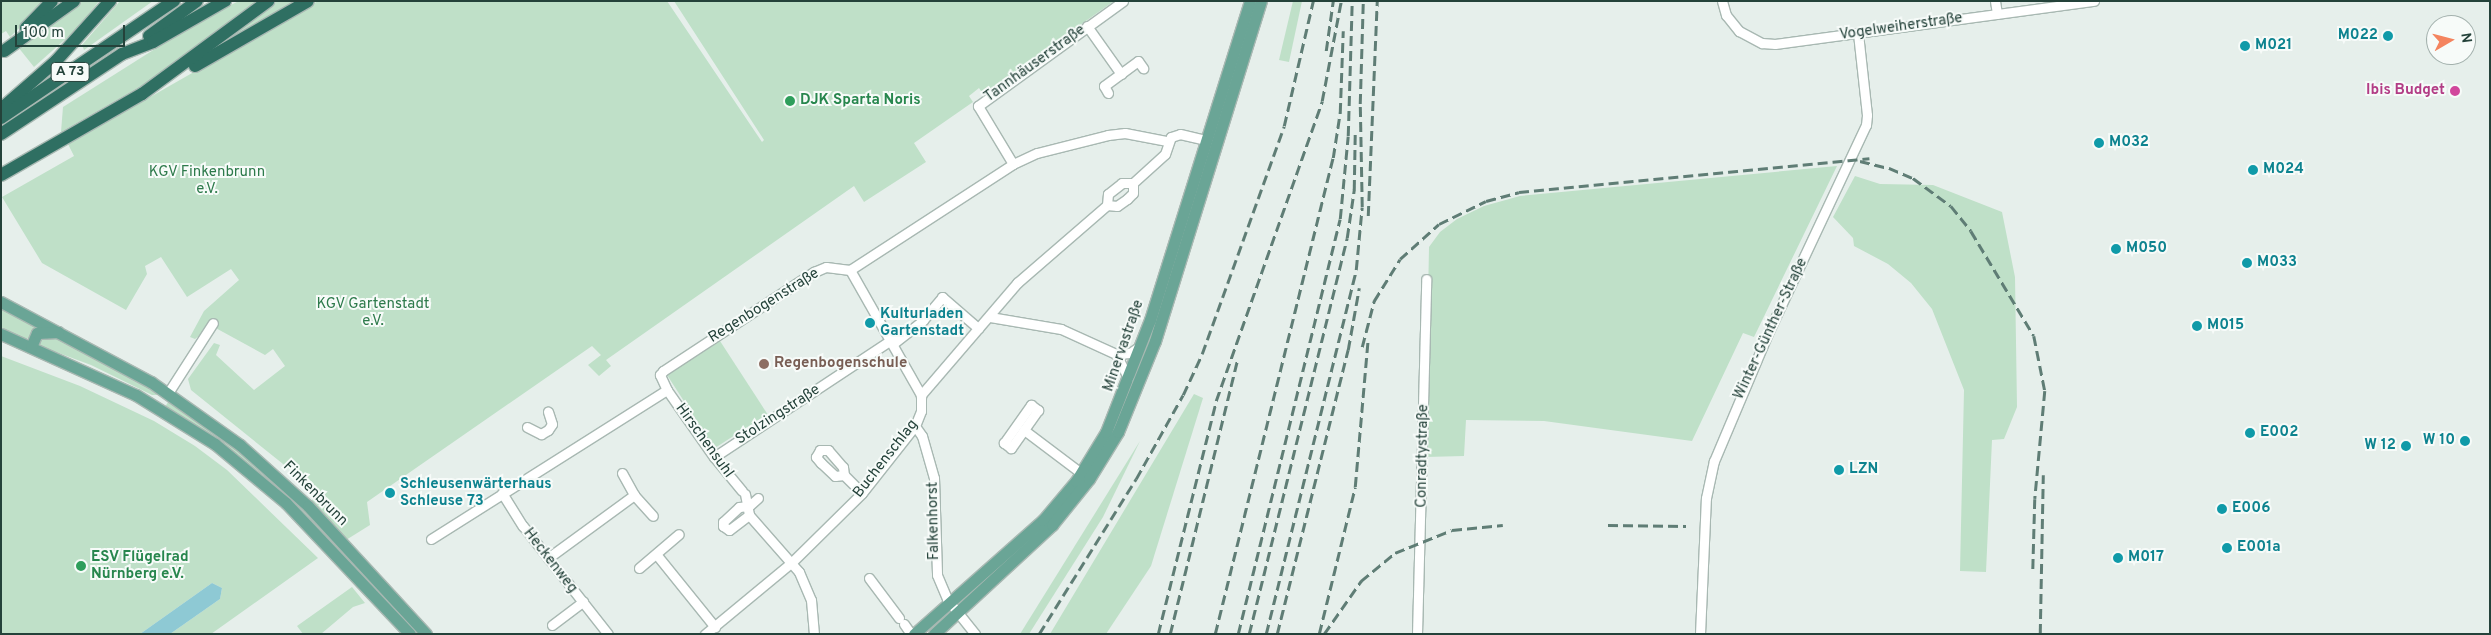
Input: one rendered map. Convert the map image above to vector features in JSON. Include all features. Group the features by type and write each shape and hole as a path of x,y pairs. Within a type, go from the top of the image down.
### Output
{"highway":[{"path":"2,52 52,1"},
{"path":"2,52 74,1"},
{"path":"1,109 56,61 110,1"},
{"name":"A 73","path":"1,118 174,1"},
{"path":"122,54 197,1"},
{"path":"122,54 153,42 226,1"},
{"path":"142,94 268,1"},
{"path":"1,175 308,1"},
{"name":"A 73","path":"1,134 122,54"}],"main road":[{"name":"Minervastraße","path":"913,634 950,604 1032,531 1081,473 1106,432 1129,381 1142,345 1250,1"},
{"name":"Minervastraße","path":"934,634 1035,543 1064,511 1096,469 1123,421 1155,341 1261,1"},
{"name":"Finkenbrunn","path":"1,302 60,332 168,393 226,433 279,479 426,634"},
{"path":"31,347 37,333 60,332"},
{"name":"Finkenbrunn","path":"1,334 148,402 204,436 267,485 410,634"},
{"path":"148,402 162,400 168,393"}],"street":[{"name":"Tannhäuserstraße","path":"1013,164 978,106 1123,1"},
{"path":"1995,1 1997,14"},
{"name":"Vogelweiherstraße","path":"1723,5 1739,31 1762,43 1858,33 2094,1"},
{"path":"1087,26 1121,74"},
{"name":"Winter-Günther-Straße","path":"1700,634 1706,498 1714,461 1769,331 1866,125 1868,115 1858,33"},
{"path":"1108,92 1104,86 1138,61 1143,68"},
{"path":"1167,141 1165,154 1159,160 1133,183 1122,183 1108,194 1107,205 1017,283 990,317 978,328 921,395 893,341 850,270 1013,164 1037,153 1108,135 1125,133 1167,141 1180,134 1207,140"},
{"path":"1107,205 1117,206 1127,200 1132,193 1133,183"},
{"name":"Regenbogenstraße","path":"668,390 660,375 679,361 814,272 826,267 850,270"},
{"name":"Conradtystraße","path":"1417,634 1426,279"},
{"name":"Stolzingstraße","path":"714,457 923,320 942,297 978,328"},
{"path":"990,317 1061,329 1116,354 1130,353 1142,345"},
{"path":"168,393 213,323"},
{"path":"1116,354 1129,381"},
{"path":"431,540 502,493 668,390"},
{"name":"Hirschensuhl","path":"668,390 714,457 744,492 749,510 792,562 812,600 814,634"},
{"name":"Buchenschlag","path":"705,634 716,627 792,562 862,493 915,426 921,411 921,395"},
{"path":"1030,405 1038,410 1024,430 1011,448 1004,443 1030,405"},
{"path":"527,427 541,434 548,430 552,424 548,412"},
{"name":"Falkenhorst","path":"915,426 930,457 934,478 935,568 950,604 958,613"},
{"path":"1024,430 1081,473"},
{"path":"622,473 634,495 653,516"},
{"path":"844,475 862,493"},
{"name":"Heckenweg","path":"502,493 548,558 608,634"},
{"path":"548,558 634,495"},
{"path":"749,510 758,498"},
{"path":"639,568 679,534"},
{"path":"656,554 716,627"},
{"path":"868,578 913,634"},
{"name":"Heckenweg","path":"552,625 582,602"},
{"path":"958,613 975,634"}],"green space":[{"path":"1,1 47,1 10,37 6,31 1,34"},
{"path":"80,1 99,1 80,26 34,67 18,47"},
{"path":"120,1 153,1 84,50 82,45"},
{"path":"239,1 259,1 169,70 61,132 63,107 204,18"},
{"path":"277,1 302,1 202,56 268,9"},
{"path":"318,1 667,1 762,142 764,140 674,1 1114,1 983,94 979,88 969,96 973,102 914,143 926,162 864,202 854,186 606,360 611,366 599,376 588,365 601,355 592,346 367,502 370,525 346,540 310,502 315,496 293,472 191,390 188,379 214,343 220,345 216,355 254,390 285,366 273,349 265,355 212,326 195,339 190,337 204,311 239,280 231,269 187,297 161,257 145,266 147,274 126,310 42,263 2,197 74,156 68,144"},
{"path":"1293,1 1302,1 1289,62 1279,60"},
{"path":"1837,166 1754,337 1743,333 1692,441 1544,421 1466,420 1464,456 1425,457 1429,247 1440,232 1457,219 1484,206 1520,196"},
{"path":"1855,176 1880,184 1933,185 2002,212 2015,277 2017,407 2004,439 1992,440 1986,572 1960,571 1964,390 1932,309 1911,283 1888,264 1854,246 1853,238 1833,217"},
{"path":"1,307 40,326 26,340 1,329"},
{"path":"51,335 131,376 159,395 152,395 91,365 37,345 37,336"},
{"path":"720,341 767,414 715,448 667,375"},
{"name":"ESV Flügelrad Nürnberg e.V.","path":"1,356 80,386 154,421 195,446 227,470 318,558 211,634 170,634 220,599 222,588 212,583 140,634 1,634"},
{"path":"1194,394 1203,398 1151,566 1106,634 1050,634"},
{"path":"170,399 268,474 329,535 326,537 235,454 165,407"},
{"path":"1140,441 1103,517 1029,634 1020,634"},
{"path":"352,587 365,603 353,607 321,634 303,634 297,626"}],"water":[{"path":"212,583 222,588 220,599 170,634 140,634"}],"railway":[{"path":"1039,634 1136,479 1183,395 1202,354 1284,126 1313,1"},
{"path":"1326,51 1333,1"},
{"path":"1158,634 1216,401 1322,101 1341,1"},
{"path":"1238,634 1340,219 1348,136 1352,1"},
{"path":"1266,634 1356,270 1362,207 1360,104 1363,1"},
{"path":"1368,216 1377,1"},
{"path":"1215,634 1333,158 1340,113 1343,31"},
{"path":"1249,634 1347,238 1354,190 1355,134"},
{"path":"1362,347 1374,301 1400,259 1439,224 1486,201 1519,192 1869,158"},
{"path":"1860,161 1889,168 1913,178 1951,206 1971,231 2034,336 2045,391 2035,499 2033,570"},
{"path":"1277,634 1348,350 1359,288"},
{"path":"1319,634 1355,487 1368,339"},
{"path":"1170,634 1237,361"},
{"path":"2040,634 2043,475"},
{"path":"1324,634 1361,581 1395,553 1452,530 1503,525"},
{"path":"1608,525 1686,526"}],"place":[{"name":"M022","path":"2388,36"},
{"name":"M021","path":"2245,46"},
{"name":"Ibis Budget","path":"2455,91"},
{"name":"DJK Sparta Noris","path":"790,101"},
{"name":"M032","path":"2099,143"},
{"name":"M024","path":"2253,170"},
{"name":"M050","path":"2116,249"},
{"name":"M033","path":"2247,263"},
{"name":"Kulturladen Gartenstadt","path":"870,323"},
{"name":"M015","path":"2197,326"},
{"name":"Regenbogenschule","path":"764,364"},
{"name":"E002","path":"2250,433"},
{"name":"W 10","path":"2465,441"},
{"name":"W 12","path":"2406,446"},
{"name":"LZN","path":"1839,470"},
{"name":"Schleusenwärterhaus Schleuse 73","path":"390,493"},
{"name":"E006","path":"2222,509"},
{"name":"E001a","path":"2227,548"},
{"name":"M017","path":"2118,558"},
{"name":"ESV Flügelrad Nürnberg e.V.","path":"81,566"}],"park label":[{"name":"KGV Finkenbrunn e.V.","path":"207,180"},
{"name":"KGV Gartenstadt e.V.","path":"373,312"}]}
